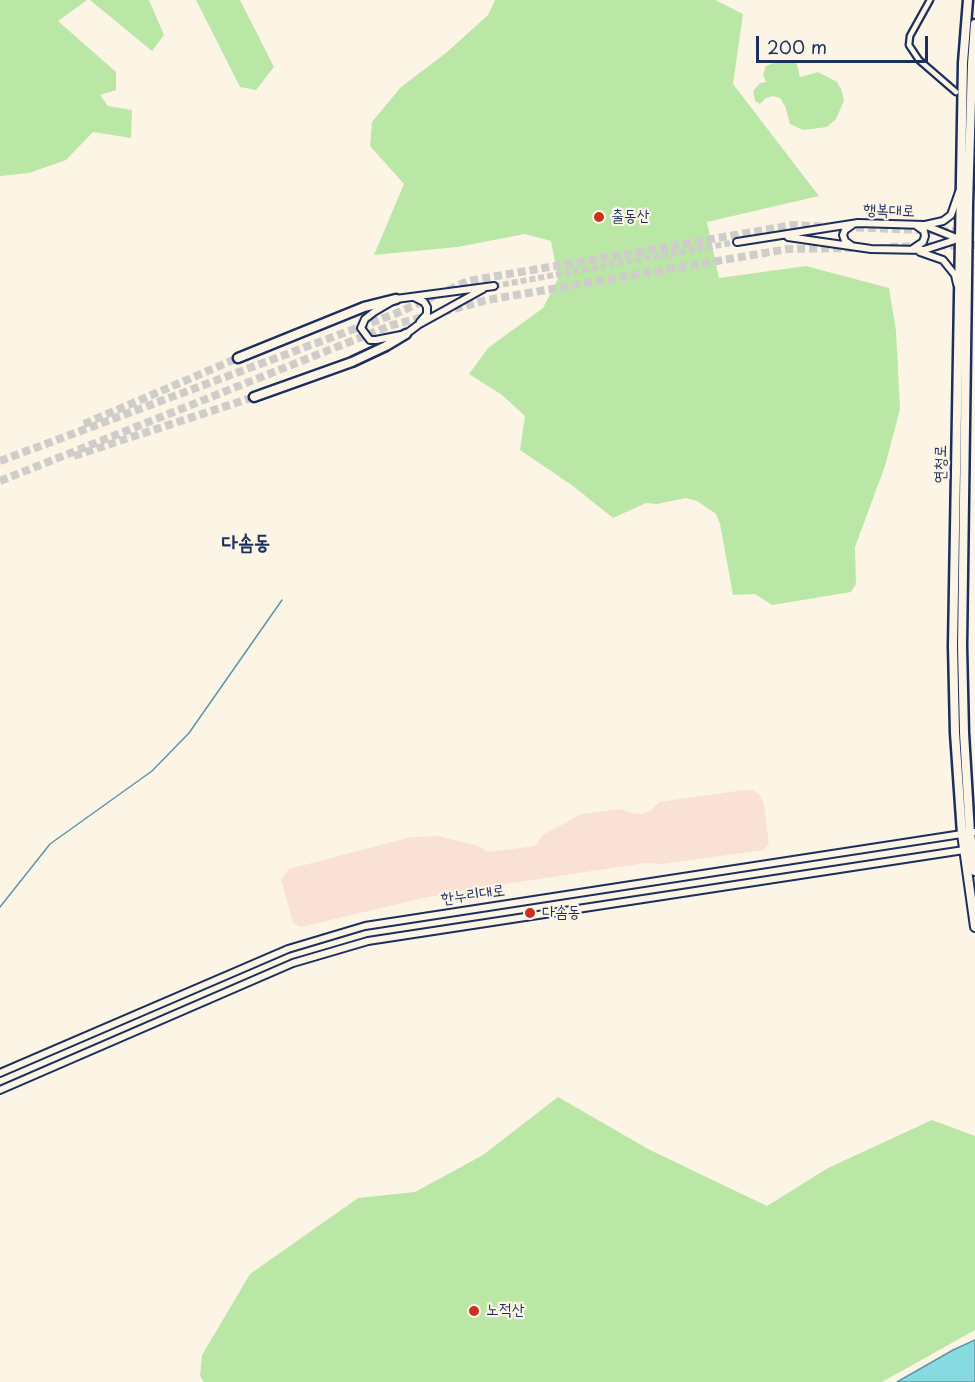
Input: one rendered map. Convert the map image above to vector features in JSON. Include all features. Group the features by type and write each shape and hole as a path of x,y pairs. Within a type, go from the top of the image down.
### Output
{"highway":[{"name":"연청로","path":"968,0 963,63 964,220 969,239 963,291 962,646 969,833"},
{"name":"연청로","path":"964,188 975,24"},
{"path":"964,188 975,213"},
{"path":"963,291 975,264"},
{"path":"238,358 364,307 396,299"},
{"path":"254,397 352,362 406,334"}],"main road":[{"name":"연청로","path":"969,833 969,885 975,927"},
{"name":"연청로","path":"970,849 975,872"}],"street":[{"path":"930,0 910,36 909,45 920,60 956,92"},
{"path":"924,225 943,221 951,215 964,188"},
{"path":"855,247 844,241 843,235 849,226 858,223"},
{"name":"행복대로","path":"737,242 858,223 924,225 969,239"},
{"path":"911,249 919,246 925,236 921,228 914,225"},
{"name":"행복대로","path":"785,236 855,247 924,250 969,239"},
{"path":"911,249 943,260 955,275 963,291"},
{"path":"483,288 406,334 370,340 361,328 365,319 396,299 494,286"},
{"path":"412,296 424,302 427,307 427,314 418,325"},
{"name":"한누리대로","path":"0,1073 288,949 365,926 969,833"},
{"name":"한누리대로","path":"0,1090 293,963 368,941 970,849"}],"shaded area":[{"path":"753,790 760,795 764,804 769,844 764,850 662,864 646,863 512,883 423,898 301,927 293,923 281,879 289,869 411,837 437,836 479,846 488,852 535,846 544,834 582,814 620,809 642,814 652,810 659,802"}],"green space":[{"path":"0,0 87,0 58,21 116,72 116,90 100,95 108,106 132,110 131,138 93,132 66,160 29,173 0,176"},
{"path":"90,0 149,0 164,35 152,51"},
{"path":"196,0 240,0 274,67 256,90 240,87"},
{"path":"495,0 715,0 743,14 733,84 819,196 707,222 719,278 806,266 889,288 896,331 900,409 885,466 855,547 856,584 851,592 772,605 755,594 733,595 720,524 716,514 697,501 686,498 657,504 646,503 613,518 573,486 520,450 525,416 502,395 469,374 488,348 543,308 558,279 551,241 525,234 457,247 374,255 404,184 370,146 372,122 401,87 446,53 488,15"},
{"path":"792,61 797,64 800,77 818,72 837,82 841,89 844,101 836,119 827,127 803,130 790,124 780,98 773,96 766,98 760,104 755,101 753,91 760,83 766,82 763,74 766,66"},
{"path":"558,1097 650,1150 767,1206 828,1168 932,1120 975,1136 975,1330 882,1382 204,1382 200,1376 202,1355 250,1274 358,1198 415,1192 483,1155"}],"water":[{"path":"975,1340 975,1382 897,1382 953,1350"}],"waterway":[{"path":"0,907 50,844 152,771 189,733 282,600"}],"tunnel":[{"path":"0,461 397,313 468,281 793,225 831,227"},
{"path":"844,227 975,232"},
{"path":"494,286 737,242"},
{"path":"890,247 975,245"},
{"path":"443,312 487,300 788,249 853,248"},
{"path":"0,481 392,325 428,316"},
{"path":"84,424 238,358"},
{"path":"74,456 254,397"}],"place":[{"name":"출동산","path":"599,217"},
{"name":"다솜동","path":"530,913"},
{"name":"노적산","path":"474,1311"}],"district":[{"name":"다솜동","path":"246,543"}]}
